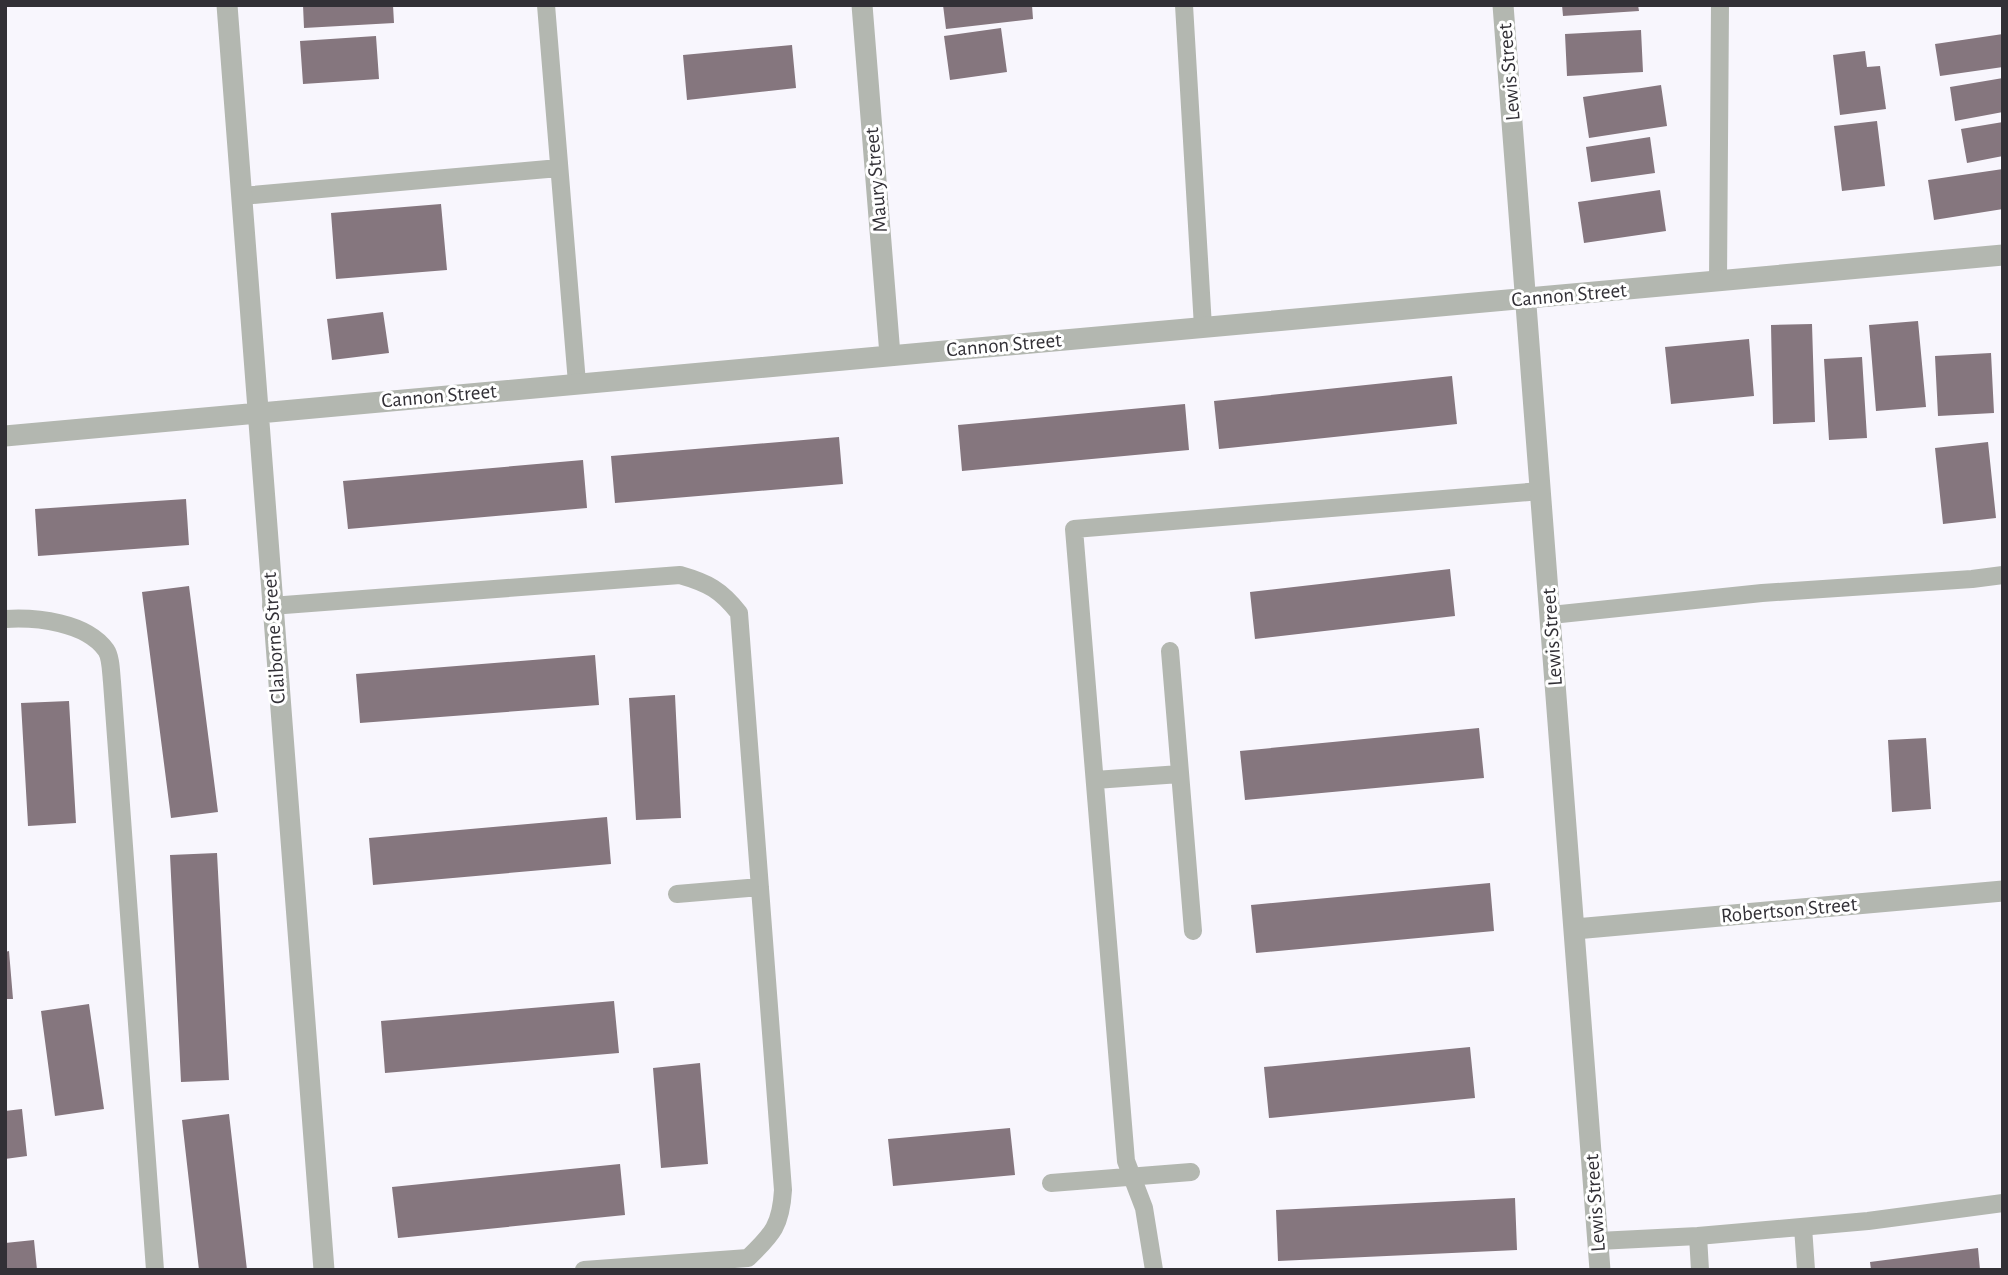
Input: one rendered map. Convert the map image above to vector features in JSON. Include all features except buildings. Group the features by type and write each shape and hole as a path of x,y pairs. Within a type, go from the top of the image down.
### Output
{"street":[{"name":"Claiborne Street","path":"227,5 324,1270"},
{"name":"Maury Street","path":"862,5 890,355"},
{"name":"Lewis Street","path":"1503,5 1600,1270"},
{"name":"Cannon Street","path":"5,436 2003,255"},
{"name":"Robertson Street","path":"1575,929 2003,891"}],"lane":[{"path":"546,5 577,383"},
{"path":"1184,5 1203,327"},
{"path":"1718,281 1720,5"},
{"path":"241,196 559,168"},
{"path":"1154,1270 1144,1208 1126,1161 1074,530 1541,491"},
{"path":"271,606 680,575 706,582 726,597 739,613 782,1177 782,1214 767,1239 748,1258 584,1270"},
{"path":"1550,615 1762,593 2003,575"},
{"path":"5,619 28,617 71,626 107,651 112,682 155,1270"},
{"path":"1170,650 1193,931"},
{"path":"1095,780 1180,774"},
{"path":"677,894 760,887"},
{"path":"1051,1183 1191,1172"},
{"path":"1598,1241 1698,1236 1868,1221 2003,1203"},
{"path":"1803,1227 1806,1270"},
{"path":"1698,1236 1700,1270"}]}
